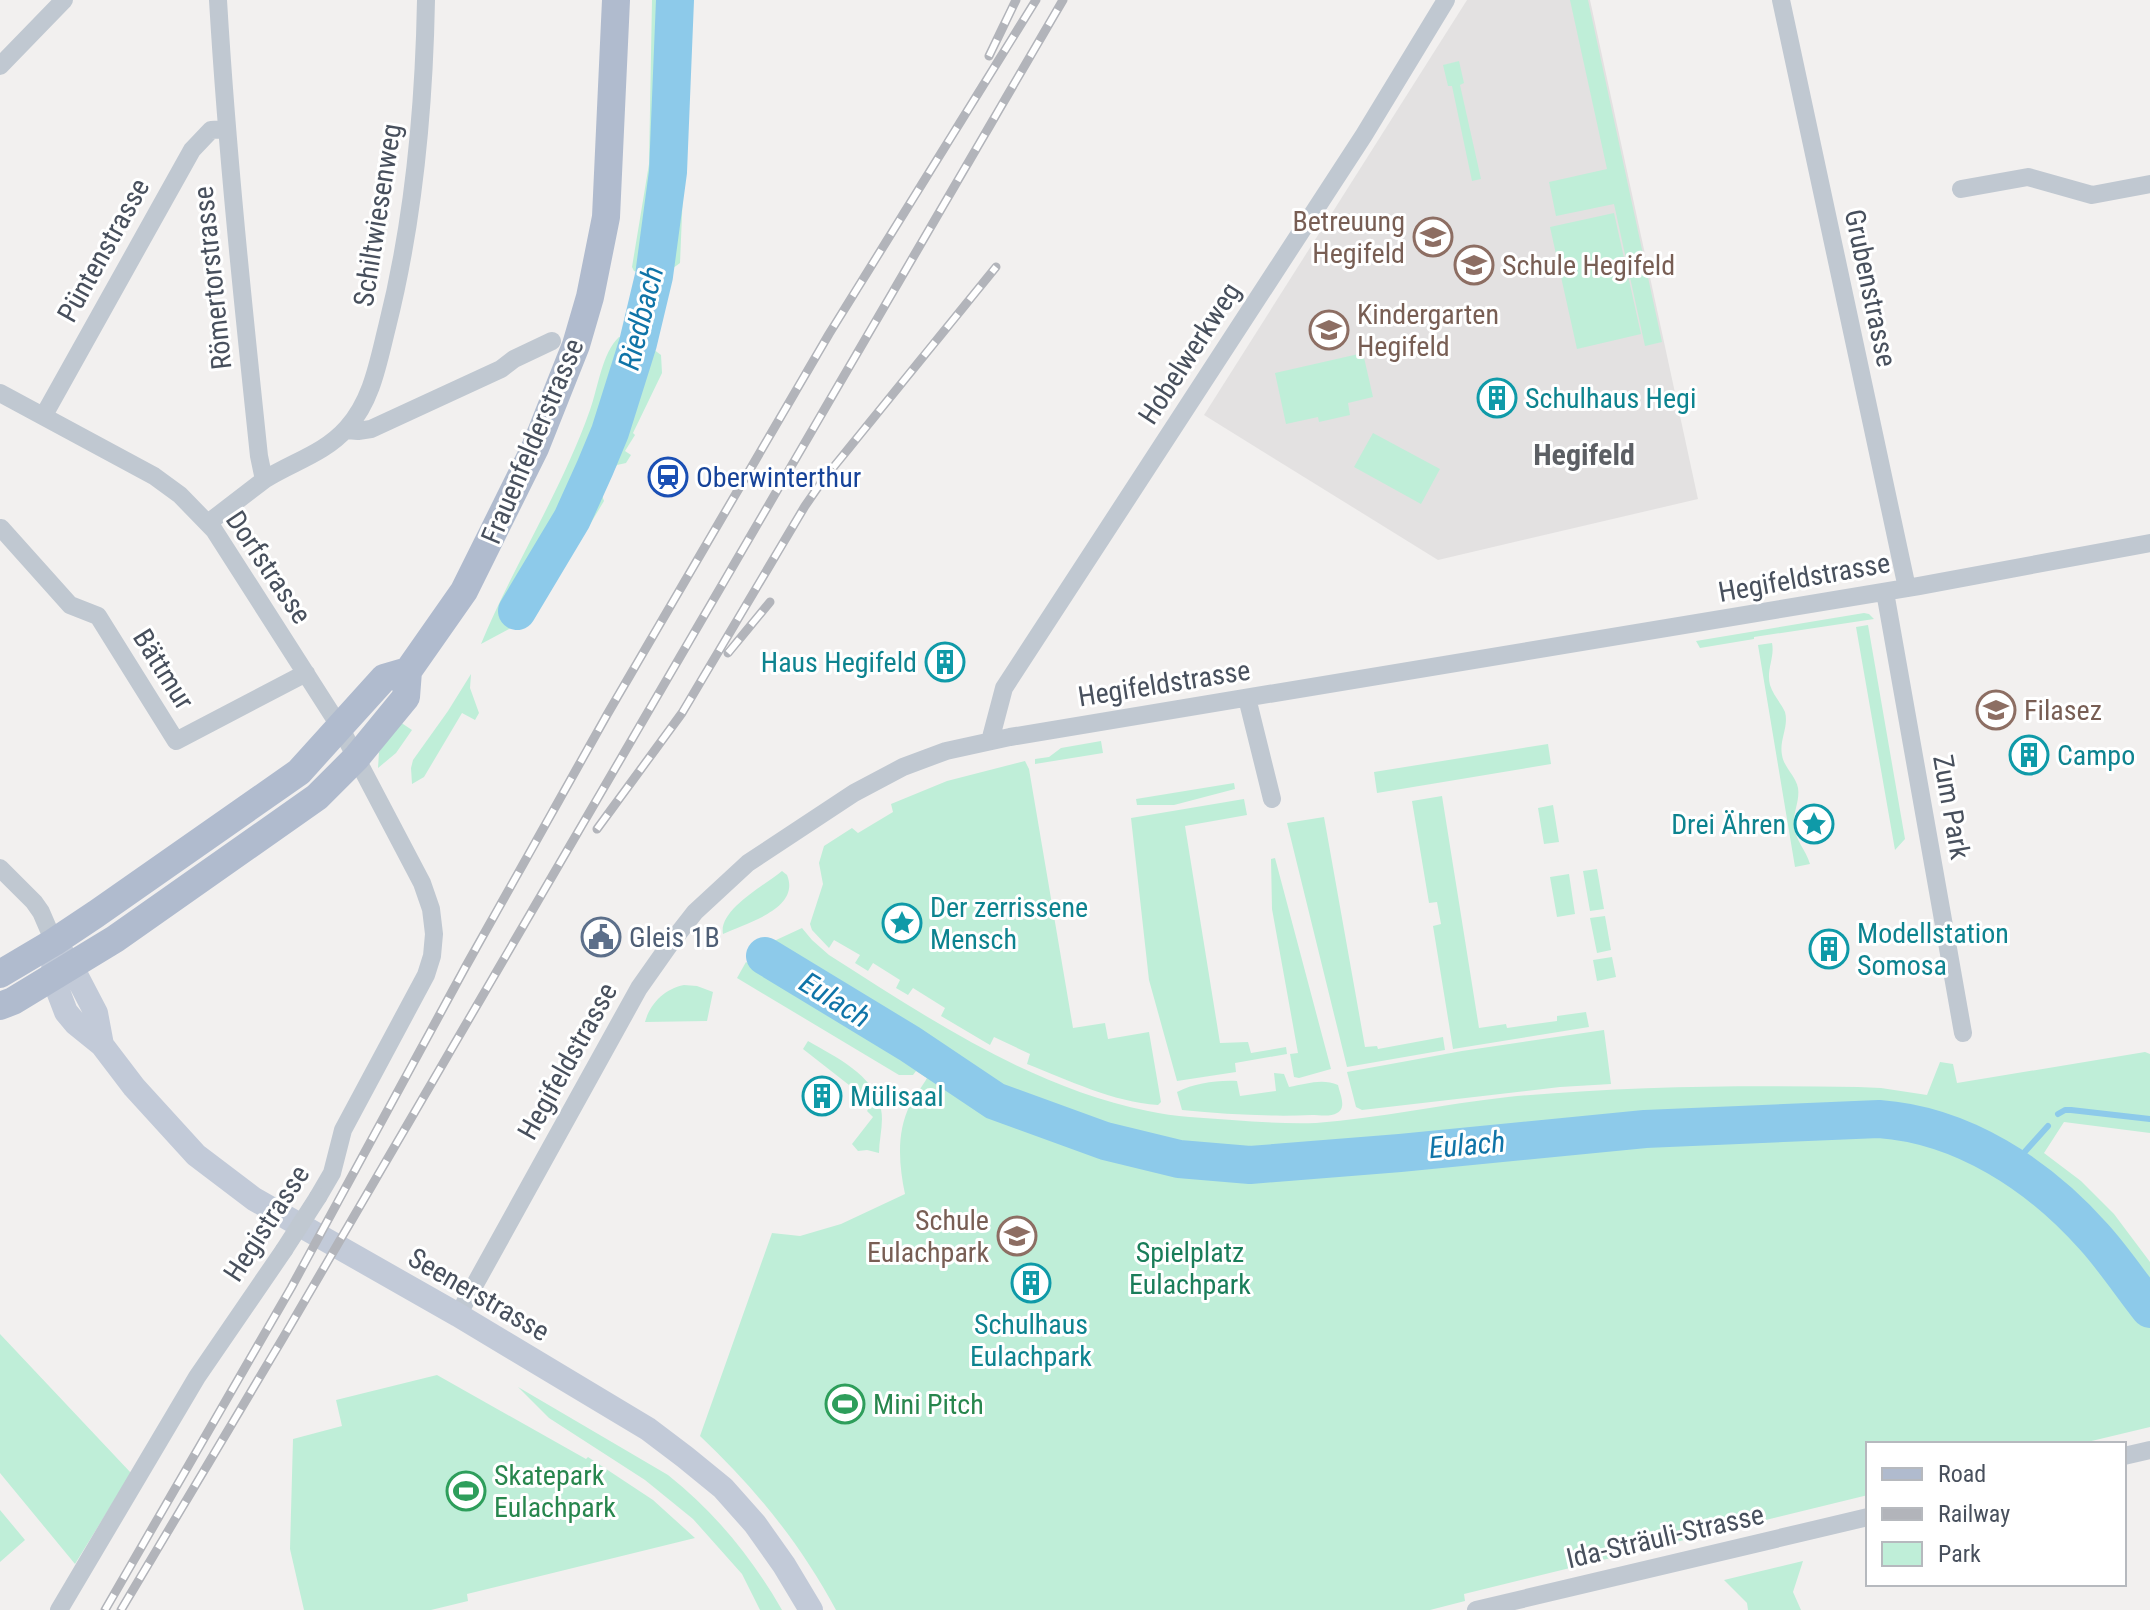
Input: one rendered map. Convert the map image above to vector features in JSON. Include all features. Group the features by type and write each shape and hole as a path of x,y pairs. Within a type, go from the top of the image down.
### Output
{"main road":[{"name":"Frauenfelderstrasse","path":"0,1006 128,931 317,797 356,758 406,697 408,671 464,591 535,448 576,345 590,297 606,217 616,0"},
{"name":"Frauenfelderstrasse","path":"0,974 54,942 299,772 384,678 408,671"},
{"name":"Seenerstrasse","path":"54,942 62,972 96,1013 102,1045 134,1087 196,1155 254,1199 458,1315 648,1429 723,1488 755,1524 811,1610"}],"street":[{"path":"0,66 64,0"},
{"name":"Römertorstrasse","path":"218,0 226,129 264,480"},
{"name":"Schiltwiesenweg","path":"264,480 315,453 346,430 362,407 373,381 403,256 418,145 426,0"},
{"name":"Hobelwerkweg","path":"990,741 1004,688 1364,135 1446,0"},
{"name":"Grubenstrasse","path":"1781,0 1907,588"},
{"name":"Püntenstrasse","path":"44,415 192,150 211,130 226,129"},
{"path":"1961,189 2028,177 2092,195 2150,184"},
{"name":"Schiltwiesenweg","path":"346,430 371,429 501,369 514,359 552,341"},
{"name":"Dorfstrasse","path":"0,393 154,476 180,495 208,523 340,727"},
{"path":"208,523 264,480"},
{"name":"Bättmur","path":"1,528 70,605 98,616 176,741 306,673"},
{"name":"Hegifeldstrasse","path":"458,1315 639,988 695,912 748,863 854,793 903,767 946,751 990,741 1885,592 2150,543"},
{"name":"Zum Park","path":"1885,592 1963,1033"},
{"path":"1247,698 1272,799"},
{"name":"Hegistrasse","path":"59,1610 197,1377 284,1250 332,1173 343,1130 426,975 434,934 431,909 422,883 340,727"},
{"path":"0,868 34,902 54,942"},
{"path":"2126,1456 2150,1450"},
{"name":"Ida-Sträuli-Strasse","path":"1476,1610 1866,1517"}],"shaded area":[{"name":"Schule Hegifeld","path":"1467,0 1590,0 1698,499 1438,560 1204,415"}],"green space":[{"path":"652,0 691,0 680,263 661,277 634,271 632,267 649,164"},
{"path":"1570,0 1588,0 1662,342 1645,346 1614,204 1556,216 1549,182 1607,169"},
{"path":"1459,61 1464,83 1460,85 1481,179 1472,181 1452,86 1448,86 1443,65"},
{"path":"1614,213 1641,334 1577,349 1550,227"},
{"path":"619,337 645,343 661,355 662,373 625,451 631,455 626,463 617,465 601,492 604,501 532,621 528,619 481,644 565,470 590,410 604,361"},
{"path":"1363,353 1373,397 1348,403 1350,415 1319,422 1318,417 1286,424 1275,373"},
{"path":"1373,433 1440,469 1421,504 1354,467"},
{"path":"1864,613 1874,619 1700,648 1696,641"},
{"path":"1868,625 1905,839 1895,850 1856,627"},
{"path":"1772,643 1770,685 1786,718 1782,755 1798,788 1795,830 1810,864 1795,867 1758,645"},
{"path":"471,674 470,688 479,713 475,720 462,713 424,777 412,784 413,760"},
{"path":"400,722 412,730 396,753 378,768 379,752"},
{"path":"1101,741 1103,753 1035,764 1035,759 1049,757 1061,748"},
{"path":"1548,744 1551,764 1377,793 1374,772"},
{"path":"1025,761 1029,769 1073,1028 1105,1023 1108,1039 1149,1032 1161,1102 1158,1105 1108,1095 1027,1064 1030,1054 994,1037 990,1045 941,1016 945,1008 913,988 908,995 896,988 900,980 873,963 868,971 855,963 860,955 834,940 829,948 812,930 810,924 823,884 819,863 824,846 852,828 858,833 893,812 891,804 947,781"},
{"path":"1234,783 1235,789 1174,805 1137,805 1136,799"},
{"path":"1442,796 1479,1028 1506,1024 1507,1028 1557,1021 1557,1016 1586,1012 1589,1027 1453,1049 1433,926 1441,924 1437,902 1429,903 1412,801"},
{"path":"1244,799 1247,815 1185,826 1220,1043 1248,1042 1251,1053 1286,1047 1287,1054 1235,1063 1236,1072 1177,1081 1149,980 1131,818"},
{"path":"1553,805 1559,842 1544,844 1538,808"},
{"path":"1324,817 1365,1047 1377,1046 1378,1049 1443,1037 1445,1050 1347,1067 1287,823"},
{"path":"1275,858 1331,1069 1299,1078 1294,1077 1290,1054 1298,1053 1272,909 1271,859"},
{"path":"1597,869 1604,909 1590,911 1583,871"},
{"path":"782,871 787,875 789,887 779,906 723,934 723,925 735,907"},
{"path":"1569,874 1575,914 1557,917 1550,877"},
{"path":"1605,916 1611,950 1597,953 1590,918"},
{"name":"Spielplatz Eulachpark","path":"802,928 829,955 866,979 942,1026 1021,1068 1104,1100 1190,1117 1316,1123 1508,1097 1683,1087 1858,1087 1927,1095 1940,1062 1953,1064 1957,1083 2145,1052 2150,1054 2150,1133 2064,1122 2044,1153 2081,1181 2114,1214 2150,1262 2150,1427 2087,1442 1866,1442 1866,1495 1464,1594 1465,1601 1430,1610 836,1610 775,1517 700,1436 772,1233 800,1236 841,1224 905,1194 900,1160 902,1127 912,1102 927,1078 916,1071 913,1075 899,1075 737,978 746,962 758,969 774,941"},
{"path":"1612,957 1616,977 1597,981 1593,960"},
{"path":"684,985 713,992 707,1021 645,1022 659,998"},
{"path":"1604,1030 1611,1084 1362,1110 1356,1107 1347,1072 1462,1051"},
{"path":"808,1041 862,1076 877,1097 882,1114 879,1153 858,1151 852,1144 873,1117 867,1111 872,1103 803,1049"},
{"path":"1274,1073 1284,1074 1289,1087 1320,1082 1338,1085 1342,1108 1325,1116 1182,1110 1177,1092 1184,1089 1206,1083 1237,1081 1240,1096 1276,1091"},
{"path":"0,1334 131,1473 75,1564 0,1473"},
{"name":"Skatepark Eulachpark","path":"437,1375 586,1459 588,1457 653,1500 695,1538 467,1594 468,1601 431,1610 304,1610 290,1549 293,1439 342,1426 336,1400"},
{"path":"518,1387 668,1475 685,1489 731,1537 782,1610 760,1610 742,1574 693,1519 645,1480 549,1418"},
{"path":"0,1510 25,1540 0,1562"},
{"path":"1803,1561 1793,1592 1801,1610 1748,1610 1747,1603 1724,1580"}],"waterway":[{"name":"Riedbach","path":"517,611 572,519 610,432 638,343 654,276 668,172 675,0"},
{"name":"Eulach","path":"765,956 910,1044 995,1101 1105,1141 1179,1159 1250,1165 1645,1129 1879,1119 1910,1123 1940,1131 1997,1157 2049,1193 2101,1245 2150,1309"},
{"path":"2058,1114 2071,1110 2150,1119"},
{"path":"2013,1165 2048,1126"}],"railway":[{"path":"989,56 1016,0"},
{"path":"105,1610 291,1288 608,713 829,334 1036,0"},
{"path":"121,1610 283,1338 1063,0"},
{"path":"597,829 682,713 823,480 996,267"},
{"path":"728,653 770,602"}],"place":[{"name":"Betreuung Hegifeld","path":"1433,237"},
{"name":"Schule Hegifeld","path":"1474,265"},
{"name":"Kindergarten Hegifeld","path":"1329,330"},
{"name":"Schulhaus Hegi","path":"1497,398"},
{"name":"Oberwinterthur","path":"668,477"},
{"name":"Haus Hegifeld","path":"945,662"},
{"name":"Filasez","path":"1996,710"},
{"name":"Campo","path":"2029,755"},
{"name":"Drei Ähren","path":"1814,824"},
{"name":"Der zerrissene Mensch","path":"902,923"},
{"name":"Gleis 1B","path":"601,937"},
{"name":"Modellstation Somosa","path":"1829,949"},
{"name":"Mülisaal","path":"822,1096"},
{"name":"Schule Eulachpark","path":"1017,1236"},
{"name":"Schulhaus Eulachpark","path":"1031,1283"},
{"name":"Mini Pitch","path":"845,1404"},
{"name":"Skatepark Eulachpark","path":"466,1491"}],"district":[{"name":"Hegifeld","path":"1584,455"}]}
